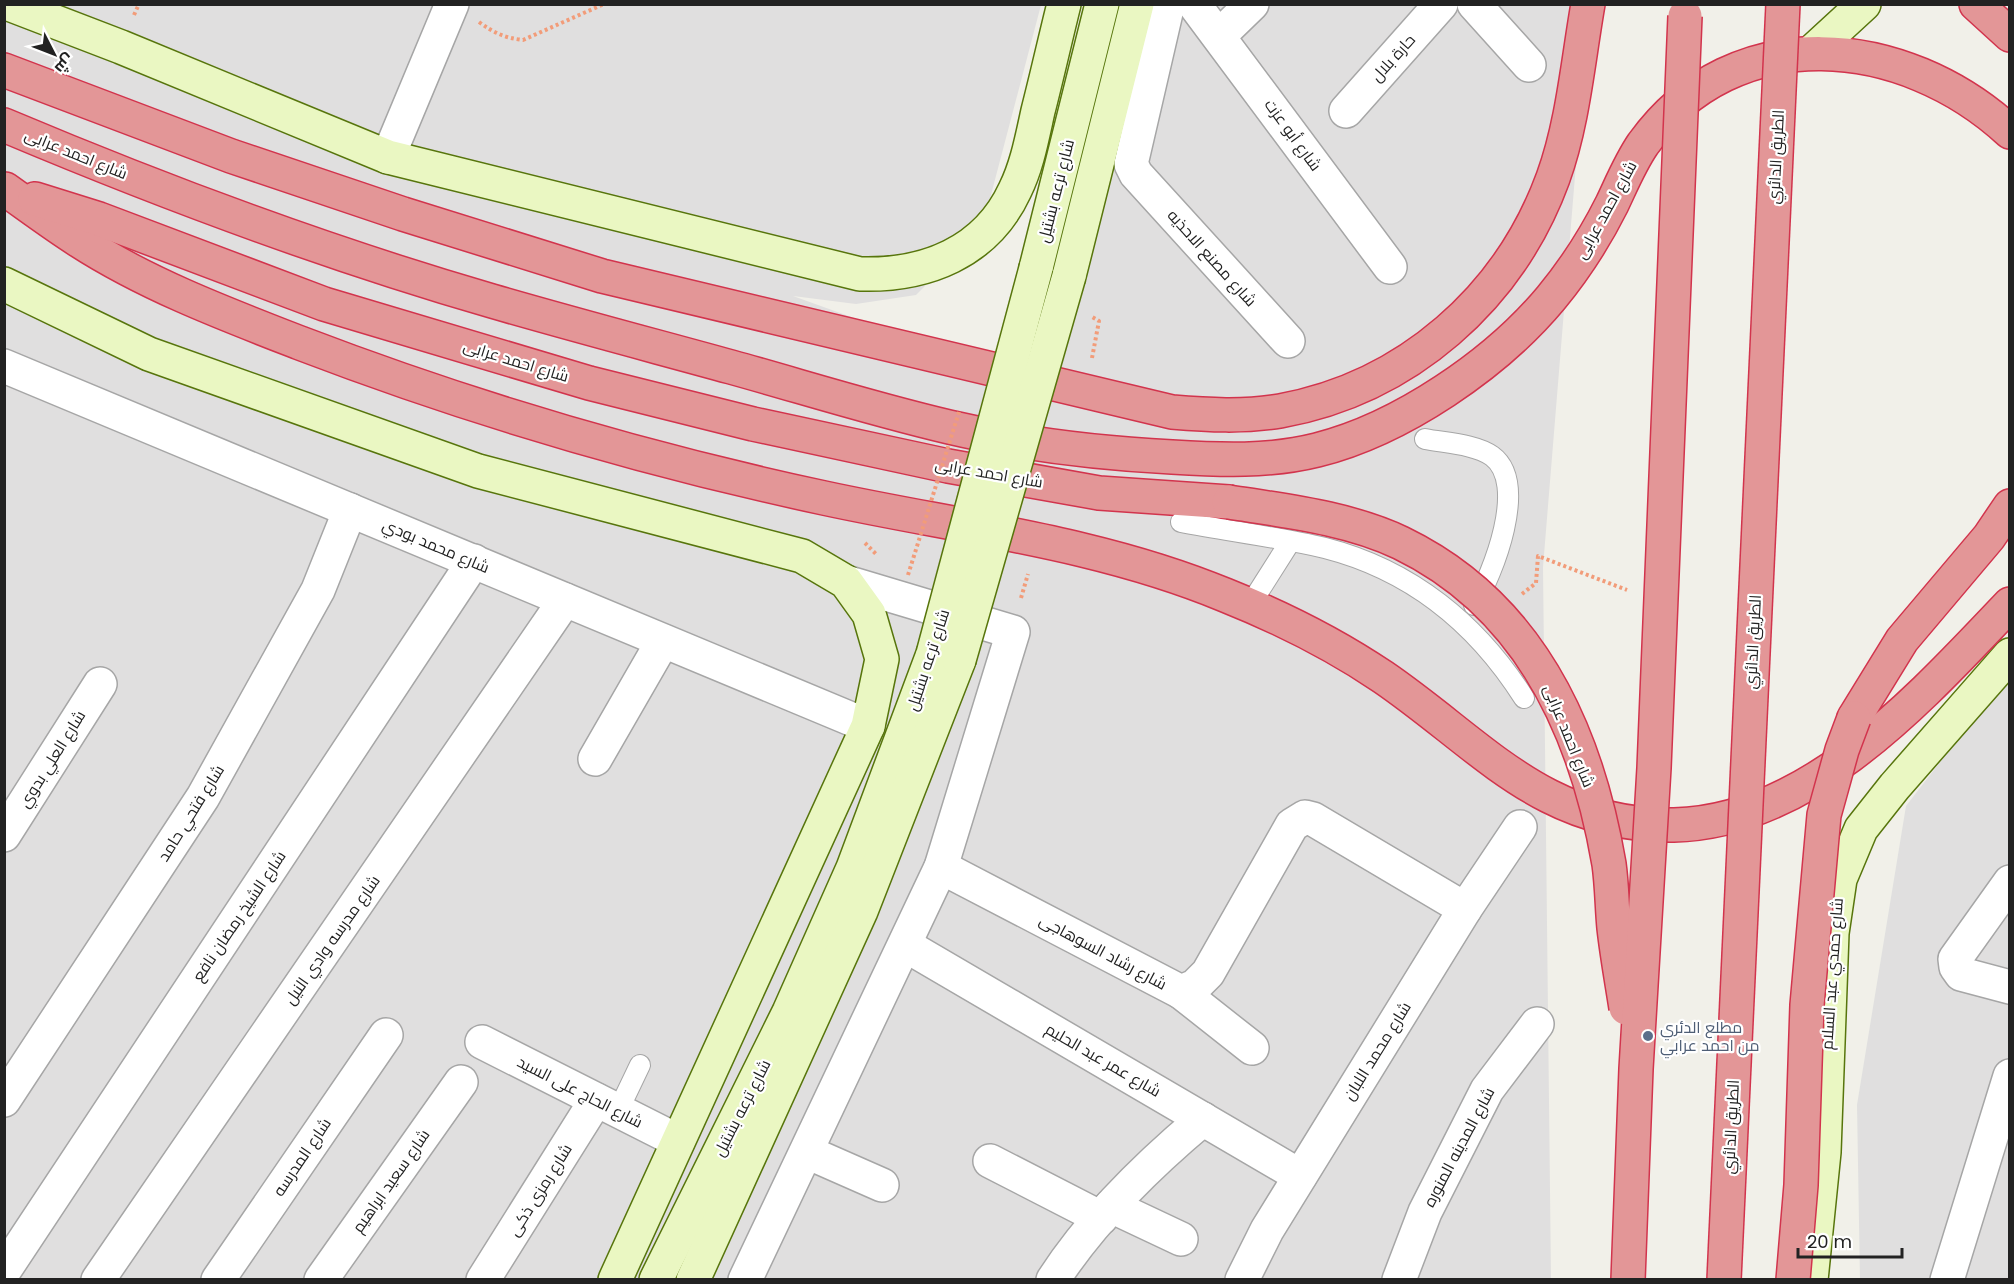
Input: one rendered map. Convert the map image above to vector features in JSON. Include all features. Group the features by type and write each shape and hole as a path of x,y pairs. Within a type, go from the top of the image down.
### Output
{"highway":[{"path":"4,70 231,156 403,214 602,276 1172,412 1225,416 1279,411 1300,406 1331,398 1382,377 1428,349 1469,313 1510,263 1533,226 1554,176 1567,124 1588,4"},
{"name":"الطريق الدائري","path":"1724,1280 1783,4"},
{"path":"1976,4 2010,35"},
{"path":"1628,1280 1636,1069 1654,768 1685,10"},
{"name":"شارع احمد عرابى","path":"4,125 206,205 352,257 488,300 929,422 1108,454 1232,461 1276,458 1320,449 1363,435 1443,392 1515,336 1547,303 1594,238 1626,172 1643,144 1665,118 1718,79 1748,65 1813,51 1879,59 1911,69 1965,97 1988,112 2010,132"},
{"path":"5,189 81,242 161,285 244,321 394,379 590,439 808,495 1036,541 1140,565 1250,605 1302,630 1378,674 1449,725 1523,783 1570,807 1622,821 1676,825 1729,817 1780,800 1831,769 1878,733 2010,604"},
{"name":"شارع احمد عرابى","path":"5,189 99,219 324,304 600,385 753,424 948,466 1099,493 1229,502 1356,527 1400,542 1440,564 1476,591 1509,624 1536,660 1559,700 1590,782 1609,865 1614,931 1636,1069"},
{"path":"1793,1280 1801,1185 1807,1005 1824,815 1842,750 1854,718 1902,640 1989,537 2010,506"}],"street":[{"path":"9,4 121,47 388,157 860,274 912,272 959,252 982,236 1001,215 1015,191 1025,164 1064,4"},
{"name":"شارع ترعه بشتيل","path":"656,1280 803,981 946,657 1036,268 1102,4"},
{"name":"شارع ترعه بشتيل","path":"693,1280 861,911 1070,276 1137,4"},
{"name":"شارع مصنع الاحذيه","path":"1168,4 1130,158 1136,174 1288,341"},
{"name":"شارع أبو عزت","path":"1194,4 1390,267"},
{"path":"1219,36 1252,4"},
{"name":"حارة بلال","path":"1346,111 1441,4"},
{"path":"1474,4 1529,65"},
{"path":"1813,51 1864,4"},
{"path":"388,157 463,11"},
{"path":"4,284 149,354 478,471 801,556 846,582 1013,632 941,867 745,1280"},
{"name":"شارع محمد بودي","path":"4,366 868,726"},
{"name":"شارع فتحي حامد","path":"4,1100 203,797 318,590 350,510"},
{"name":"شارع الشيخ رمضان نافع","path":"4,1270 474,561"},
{"path":"615,1280 868,726 882,659 869,614 846,582"},
{"name":"شارع مدرسه وادي النيل","path":"98,1280 566,600"},
{"path":"594,759 663,641"},
{"name":"شارع حمدي عبد السلام","path":"1811,1280 1824,1152 1832,933 1839,879 1861,829 1895,786 2010,654"},
{"name":"شارع العلي بدوي","path":"4,835 100,684"},
{"name":"شارع رشاد السوهاجى","path":"941,867 1181,992 1195,986 1208,973 1292,825 1305,817 1465,909"},
{"name":"شارع محمد اللبان","path":"1242,1280 1267,1230 1300,1176 1465,909 1520,827"},
{"path":"2010,882 1955,959 1960,974 2010,987"},
{"name":"شارع عمر عبد الحليم","path":"905,945 1300,1176"},
{"path":"1181,992 1252,1048"},
{"name":"شارع المدينه المنوره","path":"1399,1280 1425,1212 1487,1090 1537,1024"},
{"name":"شارع المدرسه","path":"218,1280 386,1035"},
{"name":"شارع الحاج على السيد","path":"482,1042 678,1141"},
{"path":"1947,1280 2010,1076"},
{"name":"شارع سعيد ابراهيم","path":"321,1280 461,1082"},
{"name":"شارع رمزى ذكى","path":"483,1280 607,1106"},
{"path":"1053,1280 1106,1212 1161,1154 1203,1119"},
{"path":"807,1152 882,1185"},
{"path":"990,1161 1106,1212 1181,1239"}],"lane":[{"path":"1425,439 1484,451 1493,457 1506,476 1508,487 1505,518 1493,568 1463,623"},
{"path":"1181,522 1324,548 1390,572 1420,589 1463,623 1493,652 1524,698"},
{"path":"1250,605 1290,542"},
{"path":"607,1106 640,1065"}],"path":[{"path":"463,11 495,33 508,39 523,40 604,4"},
{"path":"908,575 960,410"},
{"path":"1013,632 1036,541"},
{"path":"1538,556 1593,576"}],"shaded area":[{"path":"5,5 1041,5 982,229 916,295 856,304 793,296 1032,382 1136,5 1589,5 1543,567 1551,1279 5,1280"},
{"path":"2009,673 2009,1279 1860,1280 1857,1105 1906,806"}],"place":[{"name":"مطلع الدئري من احمد عرابي","path":"1648,1036"}]}
